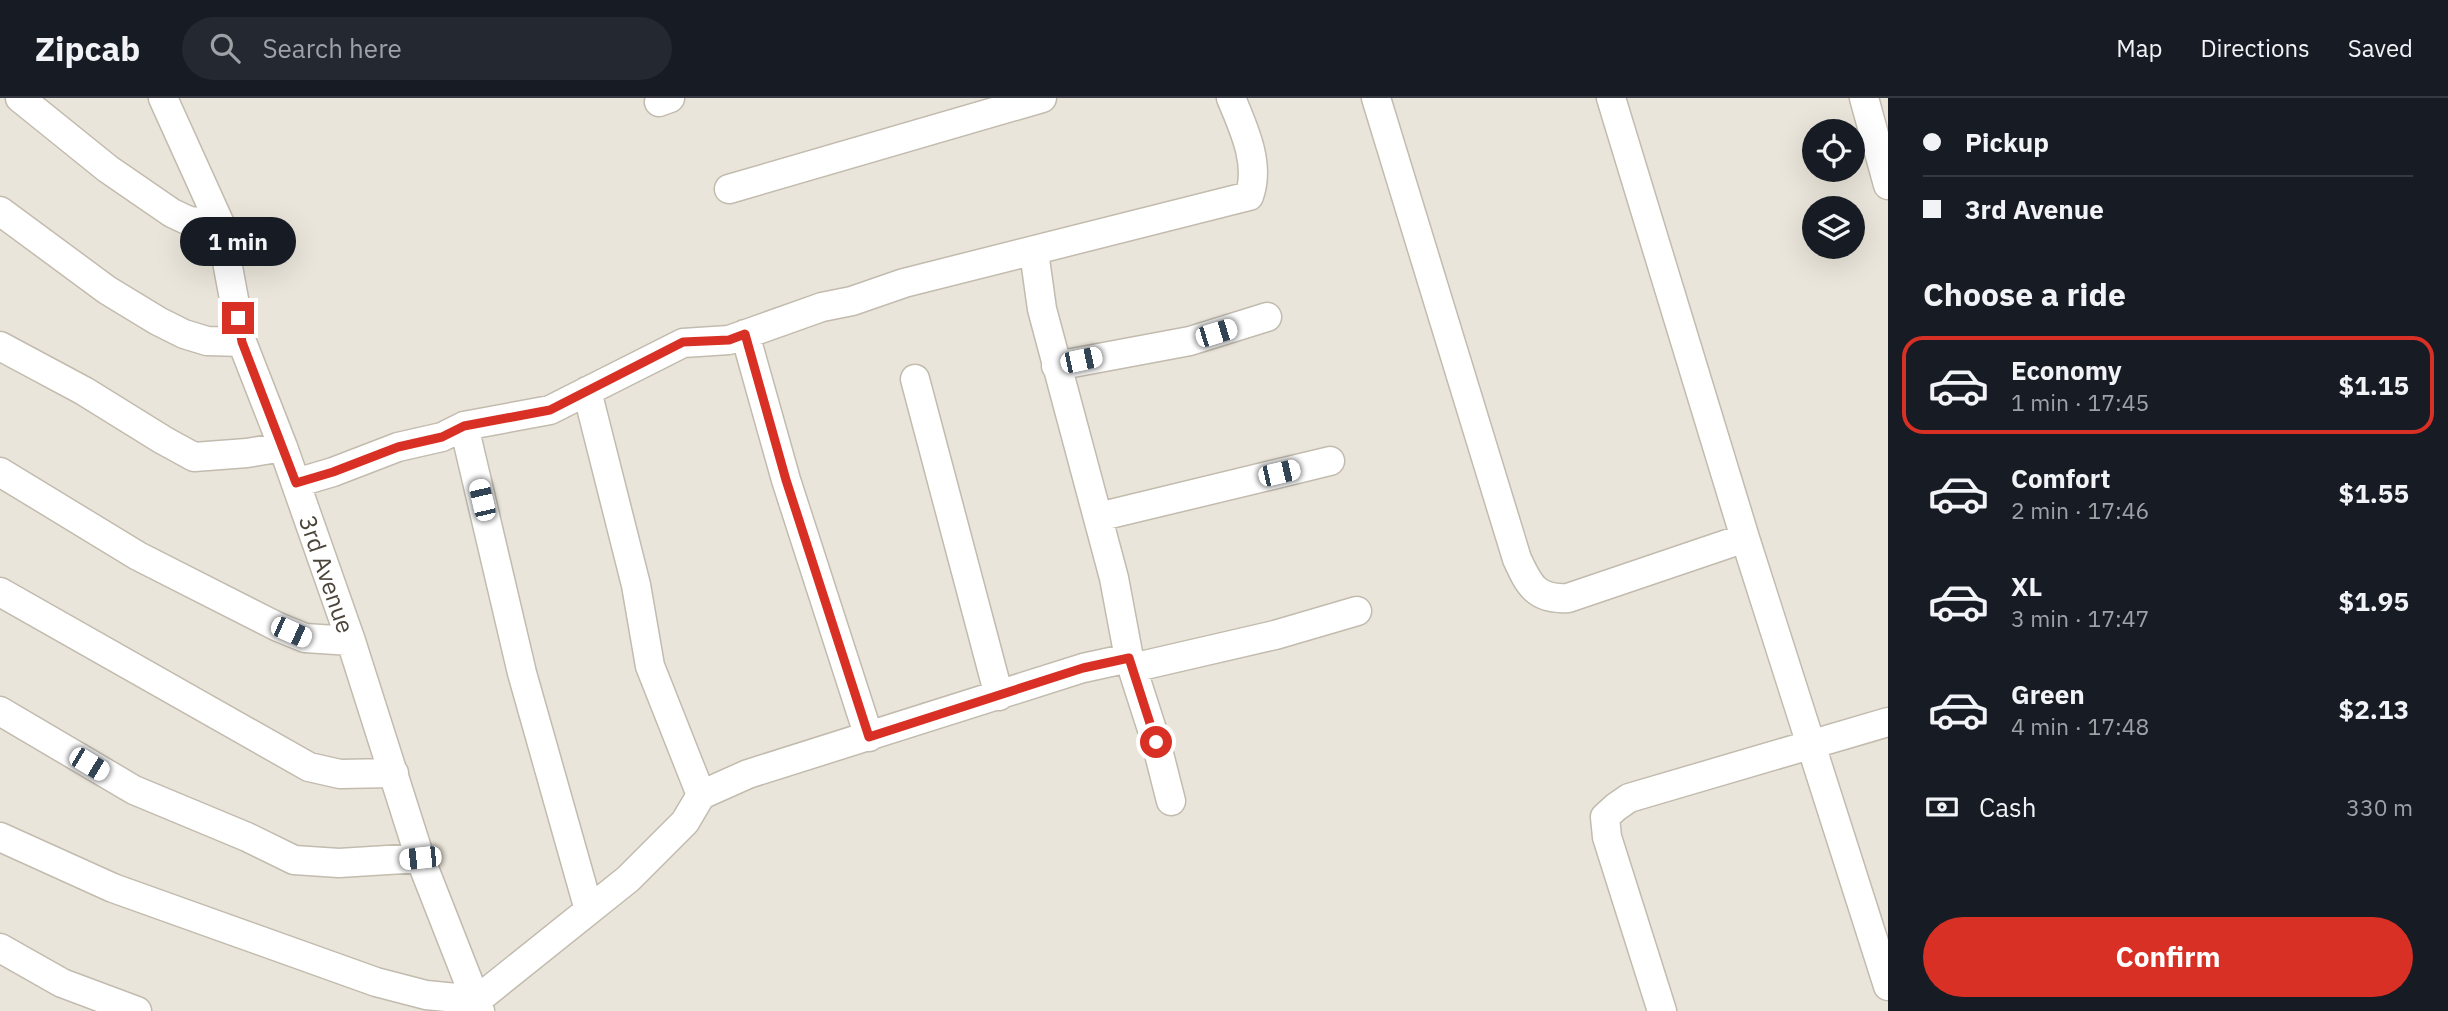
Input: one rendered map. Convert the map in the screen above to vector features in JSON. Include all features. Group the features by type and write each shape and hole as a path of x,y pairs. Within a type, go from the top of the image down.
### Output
{"street":[{"path":"20,98 108,169 172,213 189,221 220,225"},
{"name":"3rd Avenue","path":"163,98 220,225 242,342 283,447 351,641 420,858 478,1006"},
{"path":"729,190 1042,98"},
{"path":"296,483 398,447 442,437 464,426 550,410 683,342 729,340 822,307 852,301 904,283 1249,196 1253,184 1252,160 1231,98"},
{"path":"1376,98 1517,559 1532,586 1546,597 1568,598 1745,538"},
{"path":"1611,98 1809,744 1888,986"},
{"path":"1864,98 1888,185"},
{"path":"0,211 107,290 158,321 184,334 207,341 242,342"},
{"path":"1034,252 1042,309 1056,366 1119,600 1131,663 1171,801"},
{"path":"1056,366 1190,341 1267,317"},
{"path":"745,334 786,480 869,737"},
{"path":"0,346 84,391 194,457 283,447"},
{"path":"915,379 999,696"},
{"path":"587,391 636,585 650,667 701,795"},
{"path":"464,426 522,673 589,910"},
{"path":"1098,517 1330,461"},
{"path":"0,472 138,556 278,627 304,638 351,641"},
{"path":"0,592 309,767 340,775 394,773"},
{"path":"0,837 113,888 363,977 478,1006 664,846 685,822 701,795 748,774 1083,668 1131,663 1275,635 1357,611"},
{"path":"0,711 134,790 247,837 294,860 339,863 420,858"},
{"path":"1662,1011 1607,837 1605,817 1629,799 1888,722"},
{"path":"0,948 62,983 137,1011"}],"shaded area":[{"path":"0,98 1888,98 1888,1011 0,1011"}],"route":[{"path":"238,318 242,342 296,483 398,447 442,437 464,426 550,410 683,342 729,340 745,334 786,480 869,737 1083,668 1129,658 1156,742"}]}
